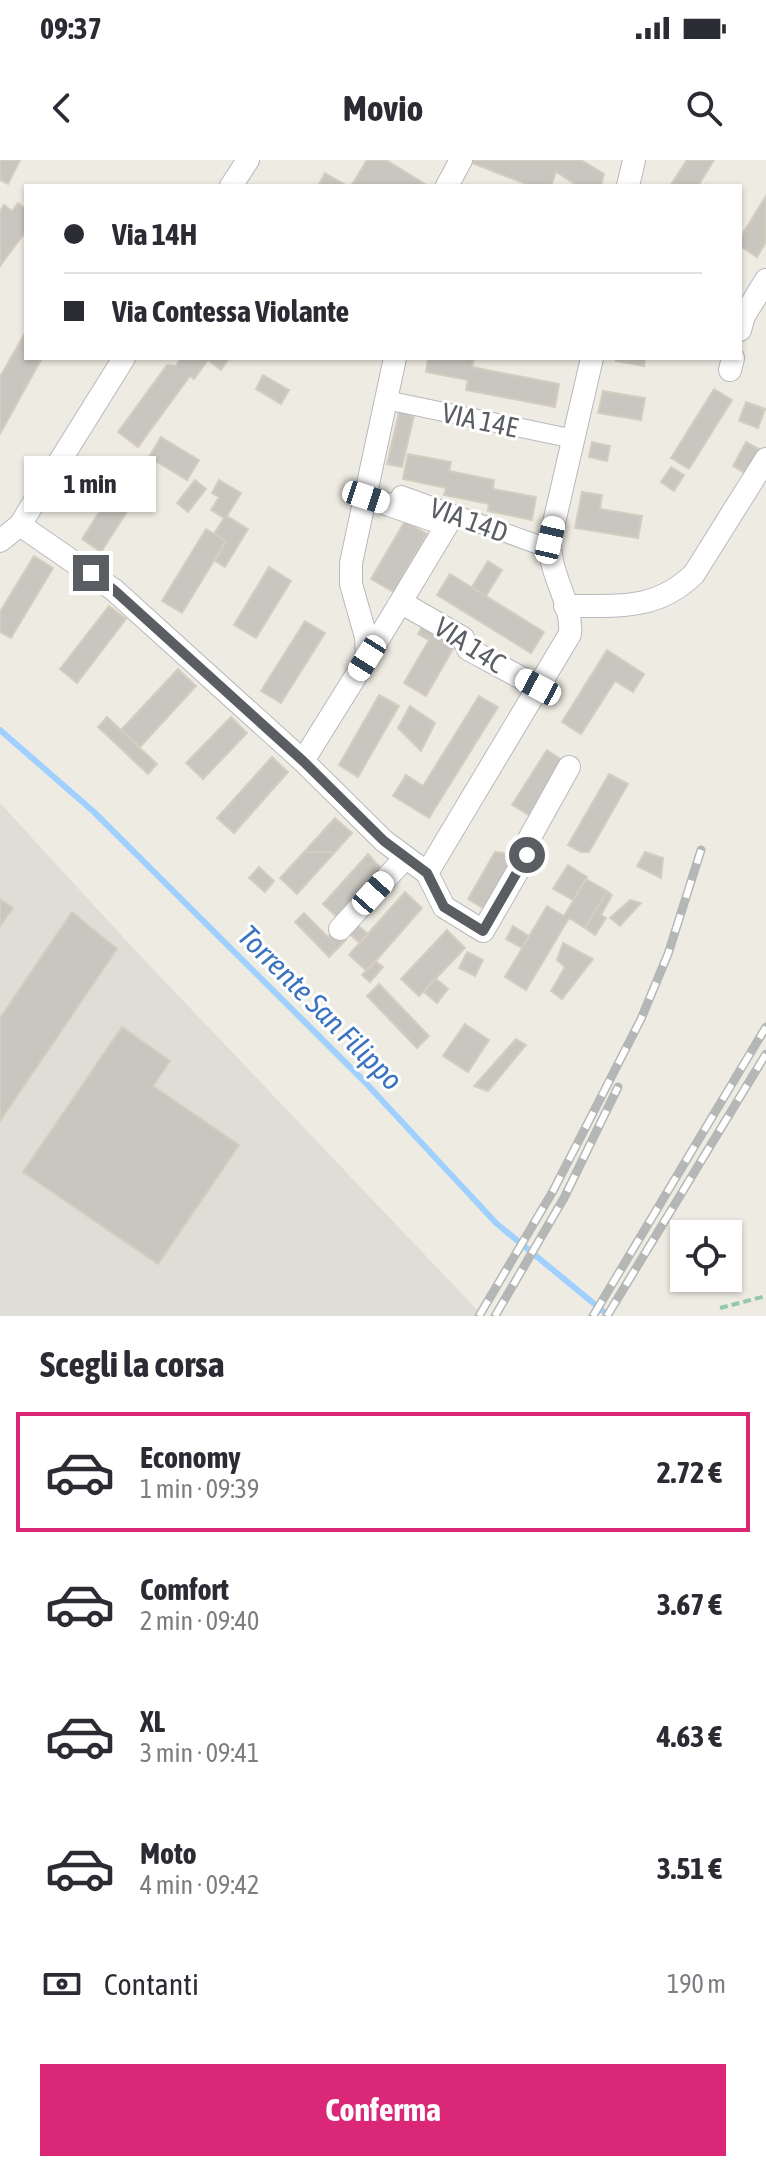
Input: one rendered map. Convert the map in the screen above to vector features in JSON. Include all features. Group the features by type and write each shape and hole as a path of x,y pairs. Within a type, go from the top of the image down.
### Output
{"street":[{"path":"232,184 248,160"},
{"path":"448,184 461,160"},
{"path":"628,184 634,160"},
{"path":"742,323 756,284"},
{"path":"0,541 20,525 123,360"},
{"path":"367,658 366,637 351,584 351,563 395,360"},
{"path":"427,873 570,634 571,622 553,571 550,549 592,360"},
{"name":"VIA 14E","path":"386,400 574,439"},
{"path":"565,606 636,605 669,596 694,574 766,459"},
{"name":"VIA 14D","path":"394,506 401,495 550,549"},
{"path":"303,761 447,525 366,497"},
{"path":"20,525 114,590 303,761 384,841 427,873 444,907 483,931 527,855 529,839 569,767"},
{"name":"VIA 14C","path":"402,603 463,638 468,649 538,687"},
{"path":"340,929 405,858"}],"path":[{"path":"720,1308 766,1296"}],"shaded area":[{"path":"0,803 134,949 483,1316 0,1316"}],"building":[{"path":"0,160 20,160 8,184 0,180"},
{"path":"367,160 386,160 425,184 352,184"},
{"path":"473,160 581,160 604,174 602,184 575,184 556,172 552,184 526,184 472,163"},
{"path":"687,160 714,160 699,184 671,184"},
{"path":"325,173 344,184 319,184"},
{"path":"766,196 766,242 757,257 742,247 742,235"},
{"path":"18,203 24,208 24,234 0,266 0,211 4,205 12,211"},
{"path":"24,335 24,360 41,360 0,434 0,377"},
{"path":"180,360 208,360 194,379 190,376 138,447 118,432 167,365 176,366"},
{"path":"208,360 228,360 221,370"},
{"path":"428,360 474,360 472,367 559,384 555,407 466,390 468,380 426,372"},
{"path":"616,360 645,360 644,366"},
{"path":"263,375 289,390 281,404 256,389"},
{"path":"714,389 732,400 689,469 671,458"},
{"path":"603,391 645,398 641,420 598,413"},
{"path":"746,402 765,409 758,428 739,421"},
{"path":"400,408 415,411 402,467 387,464"},
{"path":"161,437 199,460 187,480 149,457"},
{"path":"592,442 610,446 607,461 589,457"},
{"path":"746,442 759,449 747,474 733,466"},
{"path":"408,454 451,462 449,471 494,480 493,489 536,497 532,520 488,511 489,504 444,495 446,488 403,479"},
{"path":"671,467 684,475 674,491 661,482"},
{"path":"127,469 146,482 101,552 82,539"},
{"path":"195,480 206,489 188,512 177,503"},
{"path":"219,480 241,493 227,516 248,529 225,567 215,561 226,541 214,534 224,518 211,510 219,497 212,493"},
{"path":"582,492 602,495 600,509 642,516 638,538 575,528"},
{"path":"405,521 427,534 401,578 411,583 402,597 371,579"},
{"path":"206,529 226,541 182,613 162,601"},
{"path":"34,556 53,568 11,638 0,632 0,612"},
{"path":"488,561 502,570 486,596 472,587"},
{"path":"269,567 291,581 256,638 234,625"},
{"path":"450,574 544,632 531,653 437,595"},
{"path":"109,606 126,619 77,683 60,669"},
{"path":"305,621 325,633 281,703 261,691"},
{"path":"425,621 458,640 426,696 404,683 429,640 418,634"},
{"path":"607,650 644,674 633,692 615,681 581,734 562,722"},
{"path":"178,669 196,686 140,747 121,730"},
{"path":"379,695 399,706 358,777 339,765"},
{"path":"479,696 498,707 429,818 393,796 406,775 423,786"},
{"path":"410,706 435,723 421,751 398,728"},
{"path":"107,717 157,764 148,774 98,727"},
{"path":"231,717 247,733 203,779 186,763"},
{"path":"547,750 566,763 532,817 512,805"},
{"path":"272,757 288,772 234,833 217,818"},
{"path":"609,774 628,784 589,852 581,852 568,845"},
{"path":"335,818 352,833 335,852 304,852"},
{"path":"304,852 335,852 297,894 280,878"},
{"path":"495,852 520,855 488,911 468,899"},
{"path":"645,852 663,858 661,878 637,866"},
{"path":"368,854 384,872 340,920 323,904"},
{"path":"568,865 587,877 573,900 553,889"},
{"path":"259,867 274,881 265,892 249,878"},
{"path":"586,879 607,891 585,928 569,918 526,990 505,977 547,906 564,916"},
{"path":"607,891 612,895 601,915 606,918 595,935 585,928"},
{"path":"405,892 422,908 367,971 349,955"},
{"path":"0,899 13,908 0,926"},
{"path":"630,900 641,903 620,926 610,918"},
{"path":"72,912 117,949 0,1121 0,1018"},
{"path":"304,913 328,937 336,929 346,940 329,957 295,922"},
{"path":"353,921 368,934 360,943 345,930"},
{"path":"513,926 529,936 522,948 506,939"},
{"path":"447,930 465,948 419,996 401,979"},
{"path":"563,943 593,959 562,999 551,991 565,967 557,960"},
{"path":"467,952 483,960 475,976 459,968"},
{"path":"375,961 383,967 370,982 362,975"},
{"path":"435,978 448,989 437,1003 424,992"},
{"path":"379,984 429,1036 417,1048 367,996"},
{"path":"465,1024 489,1040 468,1072 443,1056"},
{"path":"122,1027 170,1061 153,1086 239,1145 158,1264 23,1172"},
{"path":"516,1039 526,1045 488,1091 474,1086"}],"waterway":[{"name":"Torrente San Filippo","path":"0,730 94,812 363,1080 496,1223 609,1316"}],"railway":[{"path":"479,1316 553,1191 641,1019 668,954 701,850"},
{"path":"593,1316 766,1027"},
{"path":"607,1316 766,1054"},
{"path":"495,1316 564,1198 618,1087"}],"route":[{"path":"91,573 114,590 303,761 384,841 427,873 444,907 483,931 527,855"}]}
